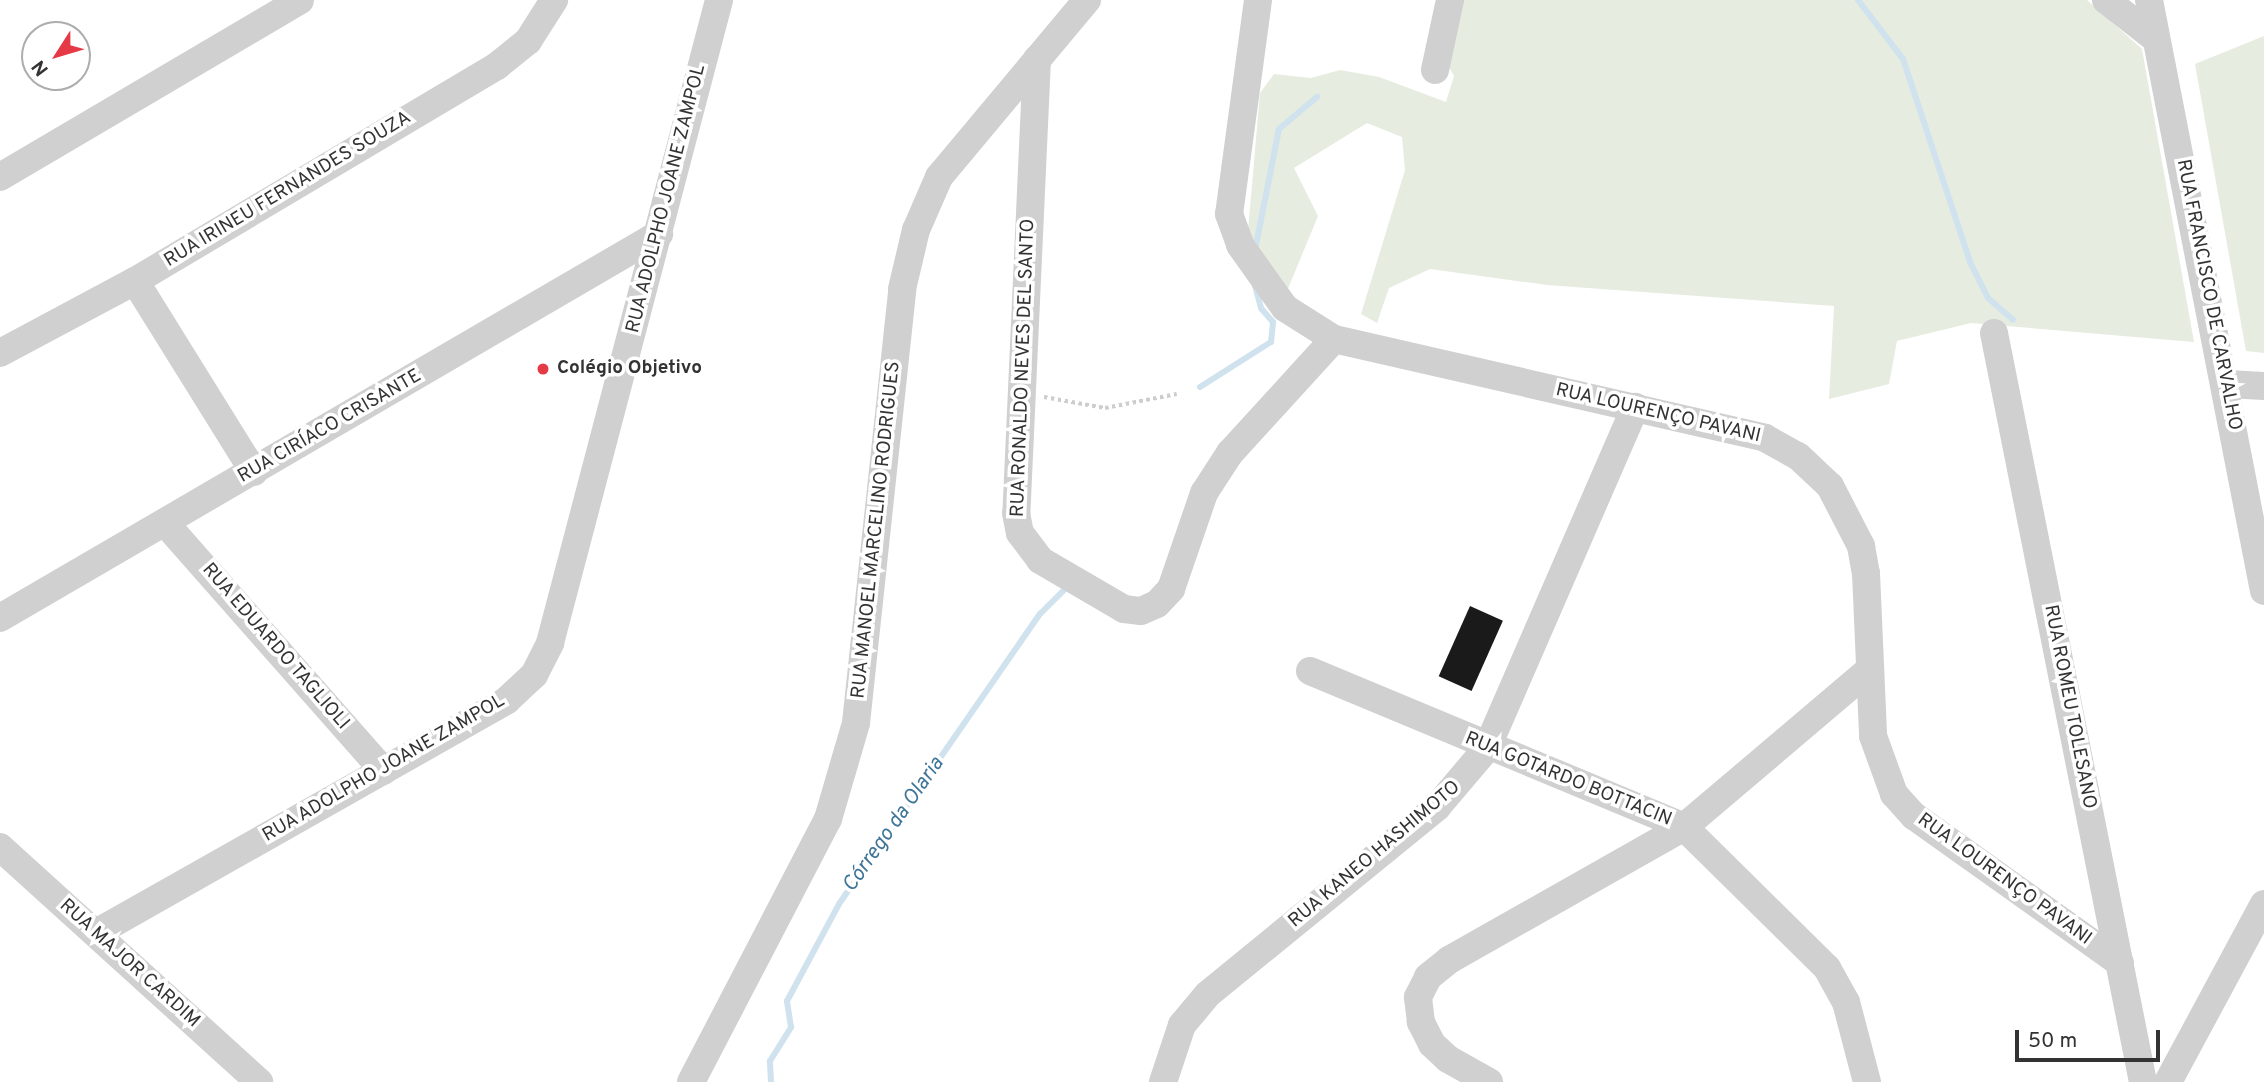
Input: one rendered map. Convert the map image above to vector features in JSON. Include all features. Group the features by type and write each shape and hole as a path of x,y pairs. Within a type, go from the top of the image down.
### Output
{"street":[{"path":"0,177 299,0"},
{"name":"RUA IRINEU FERNANDES SOUZA","path":"0,354 135,281 497,66 528,41 554,0"},
{"name":"RUA ADOLPHO JOANE ZAMPOL","path":"96,933 507,700 534,675 545,653 659,234 719,0"},
{"name":"RUA MANOEL MARCELINO RODRIGUES","path":"691,1082 828,819 856,723 902,289 916,230 939,177 1087,0"},
{"name":"RUA LOURENÇO PAVANI","path":"1258,0 1229,214 1232,230 1284,307 1310,328 1334,339 1765,438 1798,456 1830,486 1861,546 1873,736 1894,794 1914,816 2120,963"},
{"path":"1435,70 1450,0"},
{"path":"2106,0 2156,39"},
{"name":"RUA FRANCISCO DE CARVALHO","path":"2149,0 2227,384 2264,591"},
{"name":"RUA RONALDO NEVES DEL SANTO","path":"1037,59 1016,513 1029,548 1040,560 1124,609 1141,611 1157,604 1171,589 1204,493 1230,453 1334,339"},
{"name":"RUA CIRÍACO CRISANTE","path":"0,618 166,524 659,234"},
{"path":"135,281 254,472"},
{"name":"RUA ROMEU TOLESANO","path":"1994,333 2143,1082"},
{"path":"2227,384 2264,386"},
{"name":"RUA KANEO HASHIMOTO","path":"1163,1082 1182,1025 1208,994 1437,807 1463,782 1487,748 1635,407"},
{"name":"RUA EDUARDO TAGLIOLI","path":"166,524 384,771"},
{"path":"1489,1082 1448,1059 1432,1044 1421,1022 1418,997 1427,977 1449,960 1684,827 1870,669"},
{"name":"RUA GOTARDO BOTTACIN","path":"1310,671 1487,748 1684,827 1799,935 1827,968 1846,1002 1867,1082"},
{"name":"RUA MAJOR CARDIM","path":"2,857 96,933 258,1082"},
{"path":"2168,1082 2264,904"}],"path":[{"path":"1021,393 1105,408 1177,394"}],"shaded area":[{"path":"1453,0 2087,0 2142,49 2194,342 1971,323 1897,341 1889,384 1829,399 1834,306 1547,285 1430,269 1389,288 1377,323 1361,314 1405,170 1402,137 1367,123 1294,168 1318,216 1287,291 1247,242 1260,93 1274,74 1311,78 1340,70 1379,77 1446,102 1454,76 1444,58"},
{"path":"2264,36 2264,353 2246,351 2195,64"}],"building":[{"path":"1470,606 1503,621 1472,691 1439,676"}],"waterway":[{"path":"1858,0 1903,59 1970,262 1988,298 2013,320"},
{"name":"Córrego da Olaria","path":"1255,250 1279,129 1317,97"},
{"name":"Córrego da Olaria","path":"1200,387 1271,342 1273,322 1261,308 1255,286"},
{"name":"Córrego da Olaria","path":"771,1082 770,1061 791,1027 787,1001 839,904 1040,614 1066,588"}],"place":[{"name":"Colégio Objetivo","path":"543,369"}]}
